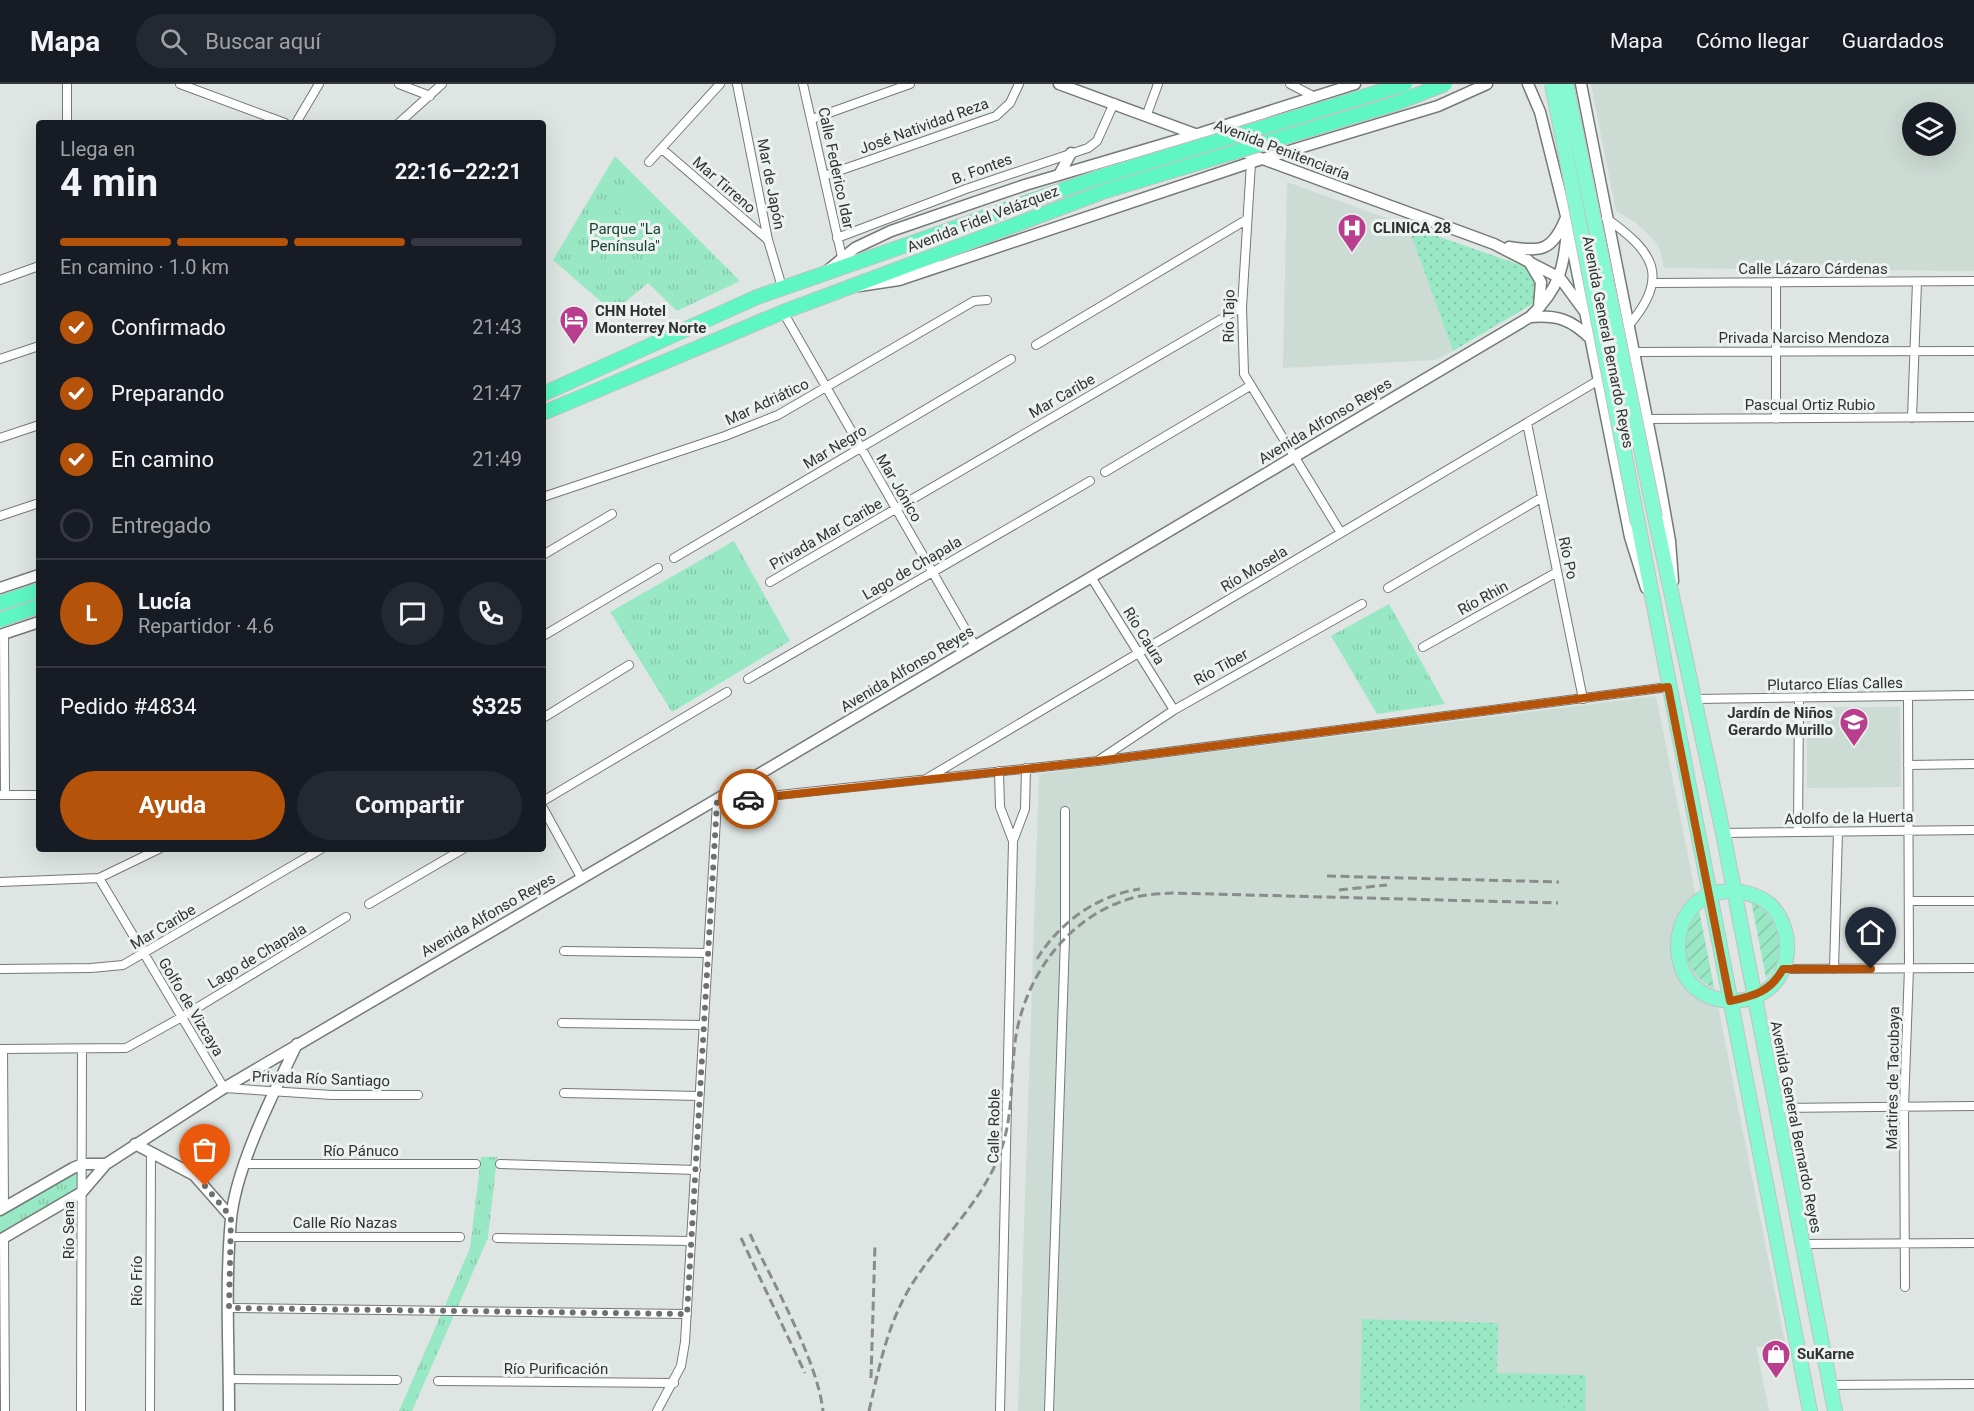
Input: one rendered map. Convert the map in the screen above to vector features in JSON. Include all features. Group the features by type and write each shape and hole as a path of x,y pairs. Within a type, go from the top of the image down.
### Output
{"highway":[{"name":"Avenida Fidel Velázquez","path":"546,393 782,287 1096,178 1405,84"},
{"name":"Avenida Fidel Velázquez","path":"546,412 783,312 1105,191 1394,104 1445,84"},
{"path":"0,603 36,591"},
{"path":"0,619 36,607"}],"main road":[{"name":"Avenida General Bernardo Reyes","path":"1551,84 1810,1411"},
{"name":"Avenida General Bernardo Reyes","path":"1566,84 1655,517 1724,833 1835,1411"},
{"path":"1734,890 1752,894 1768,904 1779,917 1787,943 1783,969 1767,989 1755,996 1730,1001 1706,998 1693,988 1683,972 1678,954 1678,936 1684,919 1694,905 1708,895 1734,890"}],"street":[{"path":"67,84 67,120"},
{"path":"180,84 277,120"},
{"path":"298,120 319,84"},
{"path":"399,84 429,96"},
{"path":"402,120 442,84"},
{"path":"649,162 720,84"},
{"name":"Mar de Japón","path":"737,84 768,240 782,287"},
{"name":"Calle Federico Idar","path":"803,84 842,257"},
{"path":"812,119 910,84"},
{"name":"José Natividad Reza","path":"824,176 996,116 1010,104 1019,84"},
{"name":"Avenida Penitenciaría","path":"1059,84 1147,114 1264,160 1494,244 1560,278 1585,312"},
{"path":"1147,114 1158,84"},
{"path":"1290,84 1313,96"},
{"path":"827,271 842,257 891,231 1059,175 1355,84"},
{"path":"1460,96 1469,84"},
{"path":"847,287 899,280 1251,163 1438,106 1487,84"},
{"name":"Avenida General Bernardo Reyes","path":"1528,84 1540,112 1567,220 1630,537 1653,606"},
{"name":"Avenida General Bernardo Reyes","path":"1581,84 1605,217 1634,352 1670,541 1675,602"},
{"path":"1540,112 1546,100 1558,93 1572,93 1584,102"},
{"name":"B. Fontes","path":"837,238 1095,143 1114,104"},
{"path":"1257,116 1254,129 1258,143 1268,152 1279,156"},
{"path":"1170,141 1189,146 1198,156 1201,169 1197,181"},
{"name":"Mar Tirreno","path":"662,149 768,240"},
{"path":"1059,175 1071,153"},
{"name":"Río Tajo","path":"1251,163 1242,307 1242,365 1250,386 1341,533"},
{"path":"1605,217 1638,243 1649,261 1653,283 1650,297 1628,326"},
{"path":"1036,345 1246,220"},
{"name":"Avenida Penitenciaría","path":"1494,244 1528,250 1544,248 1555,239 1567,220"},
{"name":"Avenida Alfonso Reyes","path":"2,1239 82,1192 106,1164 224,1088 715,802 1530,317 1560,278 1567,220"},
{"path":"1528,260 1541,282 1539,308"},
{"path":"0,280 36,267"},
{"name":"Calle Lázaro Cárdenas","path":"1653,283 1974,281"},
{"path":"1776,282 1778,352 1776,419"},
{"path":"1912,418 1917,282"},
{"name":"Mar Adriático","path":"546,496 750,426 825,389 974,302 987,300"},
{"name":"Mar Caribe","path":"896,509 1242,307"},
{"name":"Mar Jónico","path":"783,312 825,389 975,646"},
{"path":"1530,317 1564,318 1578,326 1591,339"},
{"path":"0,359 36,347"},
{"name":"Privada Narciso Mendoza","path":"1634,352 1974,351"},
{"name":"Mar Negro","path":"674,558 1011,359"},
{"name":"Río Mosela","path":"923,780 1599,380"},
{"path":"1105,472 1250,386"},
{"name":"Pascual Ortiz Rubio","path":"1647,419 1974,417"},
{"name":"Río Po","path":"1527,423 1583,699"},
{"path":"0,438 36,426"},
{"name":"Lago de Chapala","path":"748,680 1090,481"},
{"path":"1388,588 1541,498"},
{"path":"0,516 36,504"},
{"name":"Privada Mar Caribe","path":"770,582 896,509"},
{"path":"546,553 612,514"},
{"path":"546,634 658,568"},
{"name":"Río Rhin","path":"1423,647 1557,572"},
{"path":"1,591 36,576"},
{"name":"Río Caura","path":"1091,577 1174,710"},
{"name":"Río Tiber","path":"1098,761 1174,710 1362,604"},
{"path":"0,619 2,634 2,795 36,795"},
{"path":"2,634 36,623"},
{"path":"546,716 629,665"},
{"path":"657,1411 674,1383 683,1354 687,1314 715,802 1098,761 1668,687"},
{"path":"546,799 727,692"},
{"name":"Plutarco Elías Calles","path":"1696,699 1974,695"},
{"name":"Mártires de Tacubaya","path":"1905,1287 1904,1107 1909,968 1908,696"},
{"path":"1798,832 1799,698"},
{"path":"1908,765 1974,764"},
{"name":"Calle Roble","path":"1000,1411 1013,841 1025,809 1026,768"},
{"name":"Calle Roble","path":"999,771 1000,807 1013,841"},
{"path":"1049,1411 1065,939 1065,811"},
{"path":"546,814 581,878"},
{"name":"Adolfo de la Huerta","path":"1724,833 1974,830"},
{"path":"1834,969 1838,832"},
{"path":"0,882 99,878 153,852"},
{"name":"Mar Caribe","path":"0,969 107,968 123,965 316,852"},
{"path":"369,904 458,852"},
{"name":"Golfo de Vizcaya","path":"99,878 224,1088"},
{"path":"1909,901 1974,901"},
{"name":"Lago de Chapala","path":"1,1049 126,1048 182,1017 346,917"},
{"path":"564,951 707,953"},
{"path":"1783,969 1974,968"},
{"path":"562,1023 702,1024"},
{"path":"229,1411 231,1217 245,1164 274,1092 297,1044"},
{"path":"1,1049 2,1209 83,1164 106,1164"},
{"name":"Río Sena","path":"81,1049 83,1164 81,1411"},
{"name":"Privada Río Santiago","path":"224,1088 274,1092 418,1095"},
{"path":"564,1093 699,1096"},
{"path":"1776,1108 1974,1106"},
{"path":"135,1144 194,1175 231,1217"},
{"name":"Río Frío","path":"150,1411 151,1152"},
{"name":"Río Pánuco","path":"245,1164 476,1164"},
{"path":"500,1164 696,1170"},
{"name":"Calle Río Nazas","path":"230,1236 460,1237"},
{"path":"497,1238 691,1241"},
{"path":"2,1239 5,1411"},
{"path":"1802,1244 1974,1243"},
{"path":"229,1308 687,1314"},
{"path":"229,1379 398,1380"},
{"name":"Río Purificación","path":"438,1381 674,1383"},
{"path":"1829,1385 1974,1384"}],"shaded area":[{"path":"1591,84 1974,84 1974,271 1664,268 1660,249 1635,222 1616,211"},
{"name":"CLINICA 28","path":"1287,182 1408,226 1453,351 1436,360 1283,368"},
{"path":"1656,696 1786,1347 1756,1347 1769,1411 1018,1411 1039,774"},
{"name":"Jardín de Niños Gerardo Murillo","path":"1807,707 1900,707 1901,787 1807,788"}],"green space":[{"name":"Parque \"La Península\"","path":"615,156 740,281 677,311 648,283 613,312 553,260"},
{"path":"639,188 651,197 629,222 618,212"},
{"path":"1408,226 1523,266 1536,282 1537,292 1534,303 1453,351"},
{"path":"603,229 615,239 592,266 579,256"},
{"path":"734,541 790,641 672,712 610,612"},
{"path":"1389,604 1445,704 1377,714 1331,636"},
{"path":"1751,900 1769,916 1779,936 1779,957 1766,978"},
{"path":"1699,910 1714,988 1695,974 1686,953 1687,930"},
{"path":"481,1157 497,1157 488,1238 412,1411 399,1411 470,1248"},
{"path":"77,1170 79,1178 76,1190 0,1235 0,1213"},
{"path":"1362,1319 1498,1323 1497,1373 1586,1375 1585,1411 1360,1411"},
{"path":"1456,1403 1563,1405 1563,1411 1456,1411"}],"railway":[{"path":"1327,876 1559,882"},
{"path":"1339,890 1387,885"},
{"path":"1037,959 1056,934 1094,904 1124,892 1140,889"},
{"path":"869,1411 887,1340 908,1291 980,1193 1002,1148 1009,1118 1015,1042 1028,994 1054,951 1090,918 1112,905 1136,897 1172,893 1558,903"},
{"path":"750,1234 803,1345 819,1390 823,1411"},
{"path":"741,1238 805,1373"},
{"path":"871,1378 875,1245"}],"way so far":[{"path":"205,1186 231,1217 229,1308 452,1309 687,1314 717,802 748,799"}],"place":[{"name":"CLINICA 28","path":"1352,254"},
{"name":"CHN Hotel Monterrey Norte","path":"574,346"},
{"name":"Jardín de Niños Gerardo Murillo","path":"1854,748"},
{"name":"SuKarne","path":"1776,1380"}],"route":[{"path":"748,799 1098,761 1668,687 1730,1001 1755,996 1767,989 1777,980 1783,969 1871,969"}]}
